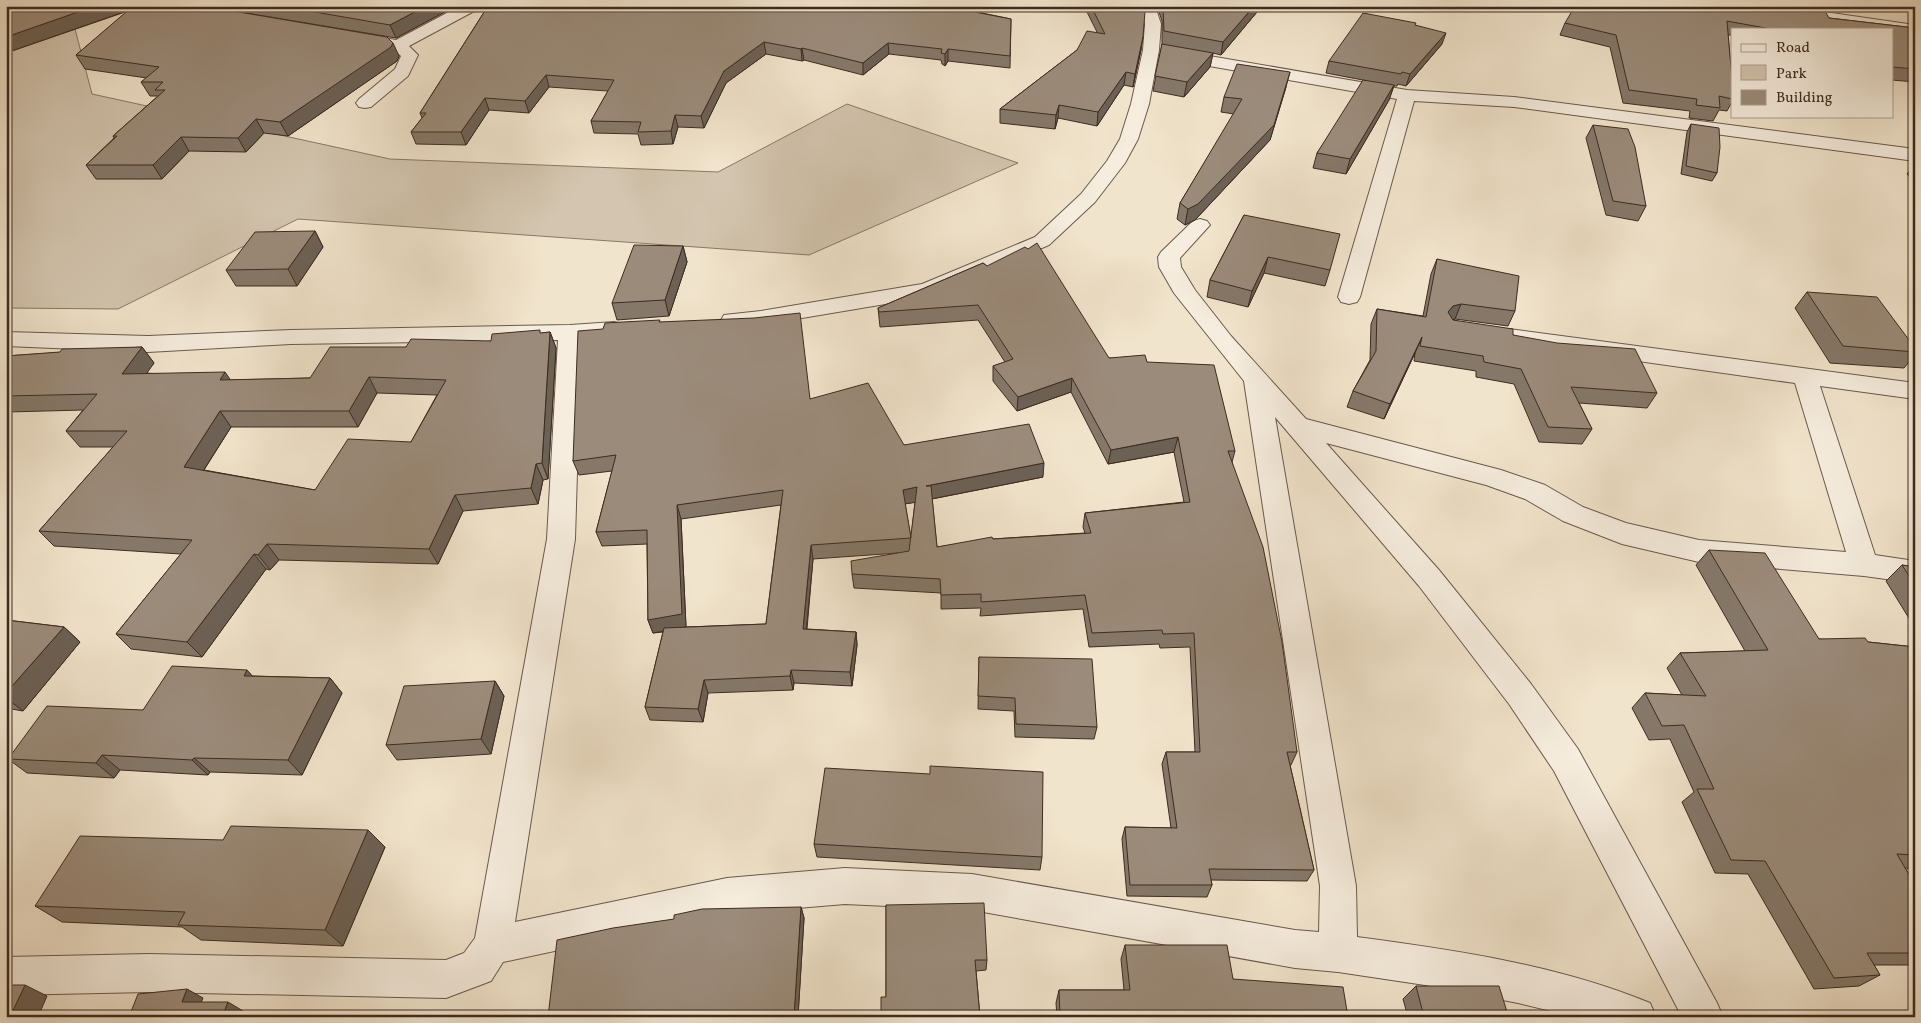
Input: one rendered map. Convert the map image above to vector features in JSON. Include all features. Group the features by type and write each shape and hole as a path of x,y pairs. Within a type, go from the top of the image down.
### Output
{"street":[{"path":"238,6 234,17 278,25"},
{"path":"398,45 472,6"},
{"path":"713,322 761,318 927,290 1042,241 1088,198 1115,163 1128,140 1140,104 1151,50 1153,24 1148,9 1145,6"},
{"path":"1749,6 1915,30"},
{"path":"337,34 398,45 410,54 402,72 365,103"},
{"path":"1151,50 1407,95 1514,102 1915,156"},
{"path":"1349,297 1407,95"},
{"path":"1200,225 1169,257 1170,267 1185,293 1223,341 1429,578 1520,694 1566,760 1703,1017"},
{"path":"6,339 148,344 291,337 570,332 637,327"},
{"path":"6,976 149,973 446,979 477,968 492,946 561,539 570,332"},
{"path":"1483,332 1915,391"},
{"path":"1805,376 1864,565"},
{"path":"1256,377 1338,886 1338,953"},
{"path":"1297,426 1492,477 1535,492 1573,514 1622,532 1699,551 1864,565 1915,572"},
{"path":"492,946 727,896 845,886 972,892 1295,949 1396,961 1546,989 1610,1006 1636,1017"}],"green space":[{"path":"6,6 69,6 92,94 390,159 718,172 847,104 1018,163 809,255 298,219 118,309 6,308"}],"building":[{"path":"6,6 95,6 6,37"},
{"path":"133,6 219,6 221,9 387,37 393,43 391,47 280,122 256,119 238,138 181,137 153,165 86,165 117,136 113,136 165,90 155,90 163,82 141,82 159,67 76,55"},
{"path":"280,6 426,6 390,25"},
{"path":"488,6 913,6 943,10 950,6 979,6 975,12 1011,19 1010,56 948,49 945,54 941,53 942,49 888,43 863,63 802,48 764,42 724,71 701,116 675,115 671,131 638,132 641,122 591,121 614,80 546,75 525,101 485,98 461,132 411,132 426,113 420,113"},
{"path":"1091,6 1144,6 1143,37 1135,74 1126,72 1098,112 1059,105 1056,115 1000,109 1077,50 1087,31 1105,34"},
{"path":"1163,6 1254,6 1223,42 1164,31"},
{"path":"1575,6 1790,6 1825,11 1829,18 1915,28 1915,69 1894,67 1894,28 1766,28 1727,21 1731,68 1731,99 1719,96 1720,108 1696,105 1697,99 1629,90 1616,35 1565,23"},
{"path":"1363,13 1416,23 1415,25 1446,33 1410,74 1329,61"},
{"path":"1162,44 1213,53 1187,82 1155,76"},
{"path":"1237,64 1290,72 1274,125 1198,204 1188,209 1180,203 1242,99 1224,97"},
{"path":"1363,80 1394,85 1350,159 1317,153"},
{"path":"1691,124 1719,128 1720,147 1717,173 1686,166"},
{"path":"1593,125 1628,129 1635,147 1646,206 1613,201"},
{"path":"1244,215 1340,234 1330,270 1268,257 1252,291 1210,280"},
{"path":"315,231 288,269 226,270 255,232"},
{"path":"1037,243 1109,358 1145,355 1147,362 1214,365 1235,451 1228,451 1263,547 1282,642 1297,752 1287,752 1314,870 1209,869 1212,885 1130,885 1125,827 1177,828 1166,752 1200,752 1194,633 1163,634 1162,630 1092,633 1085,595 981,602 981,594 941,595 940,579 852,574 851,561 909,551 911,538 811,545 803,629 856,632 850,672 791,670 790,676 704,680 698,709 645,707 664,628 766,624 783,490 677,505 682,614 648,620 647,530 596,532 616,455 573,461 578,331 603,329 605,323 754,318 800,313 810,399 868,383 904,445 1029,424 1044,463 926,486 931,486 937,547 992,537 993,539 1091,533 1085,513 1190,502 1178,437 1111,450 1072,378 1018,397 993,366 1013,359 978,305 879,312 878,308 983,263 987,266 1025,247 1028,249","holes":["917,487 911,537 903,490"]},
{"path":"634,245 683,246 665,300 612,303"},
{"path":"1437,259 1519,276 1515,311 1461,304 1453,306 1448,312 1453,320 1513,329 1513,335 1557,343 1635,349 1657,393 1571,387 1592,429 1548,427 1521,369 1484,362 1483,356 1420,346 1422,337 1390,404 1353,391 1376,351 1377,309 1426,317"},
{"path":"1807,292 1877,297 1915,348 1915,352 1843,346"},
{"path":"540,330 540,333 550,332 542,463 536,464 531,488 455,495 429,549 267,544 258,555 254,554 187,642 116,634 192,540 39,531 127,431 66,431 97,394 6,396 6,356 60,352 62,349 142,347 122,374 225,372 220,380 310,378 330,347 406,347 411,339 491,341 492,334","holes":["369,377 446,380 411,442 348,439 315,490 184,467 220,411 349,411"]},
{"path":"1709,550 1765,553 1819,639 1865,638 1868,642 1915,647 1915,855 1897,854 1915,885 1915,953 1867,953 1880,975 1834,978 1765,861 1731,860 1697,789 1714,789 1684,725 1662,726 1645,693 1706,696 1680,653 1768,650"},
{"path":"1902,565 1915,567 1915,585"},
{"path":"6,620 64,627 6,693"},
{"path":"979,657 1092,659 1097,727 1016,724 1015,698 978,696"},
{"path":"172,666 247,670 244,676 330,678 288,760 194,758 192,760 102,755 96,763 8,759 47,706 143,710"},
{"path":"495,681 481,739 386,745 404,686"},
{"path":"930,766 1043,772 1042,857 814,844 825,768 930,774"},
{"path":"231,826 368,830 325,930 178,925 185,912 35,906 80,836 223,840"},
{"path":"984,903 987,960 975,960 980,1017 548,1017 557,940 613,928 674,919 674,915 702,909 801,907 794,1016 881,1013 881,997 886,997 886,905"},
{"path":"1125,945 1227,945 1233,979 1343,987 1348,1017 1060,1017 1059,990 1130,990"},
{"path":"6,985 25,985 10,1017 6,1017"},
{"path":"1416,986 1499,986 1508,1015 1666,1015 1667,1017 1424,1017"},
{"path":"187,989 182,1002 228,1002 222,1017 129,1017 138,994"}]}
